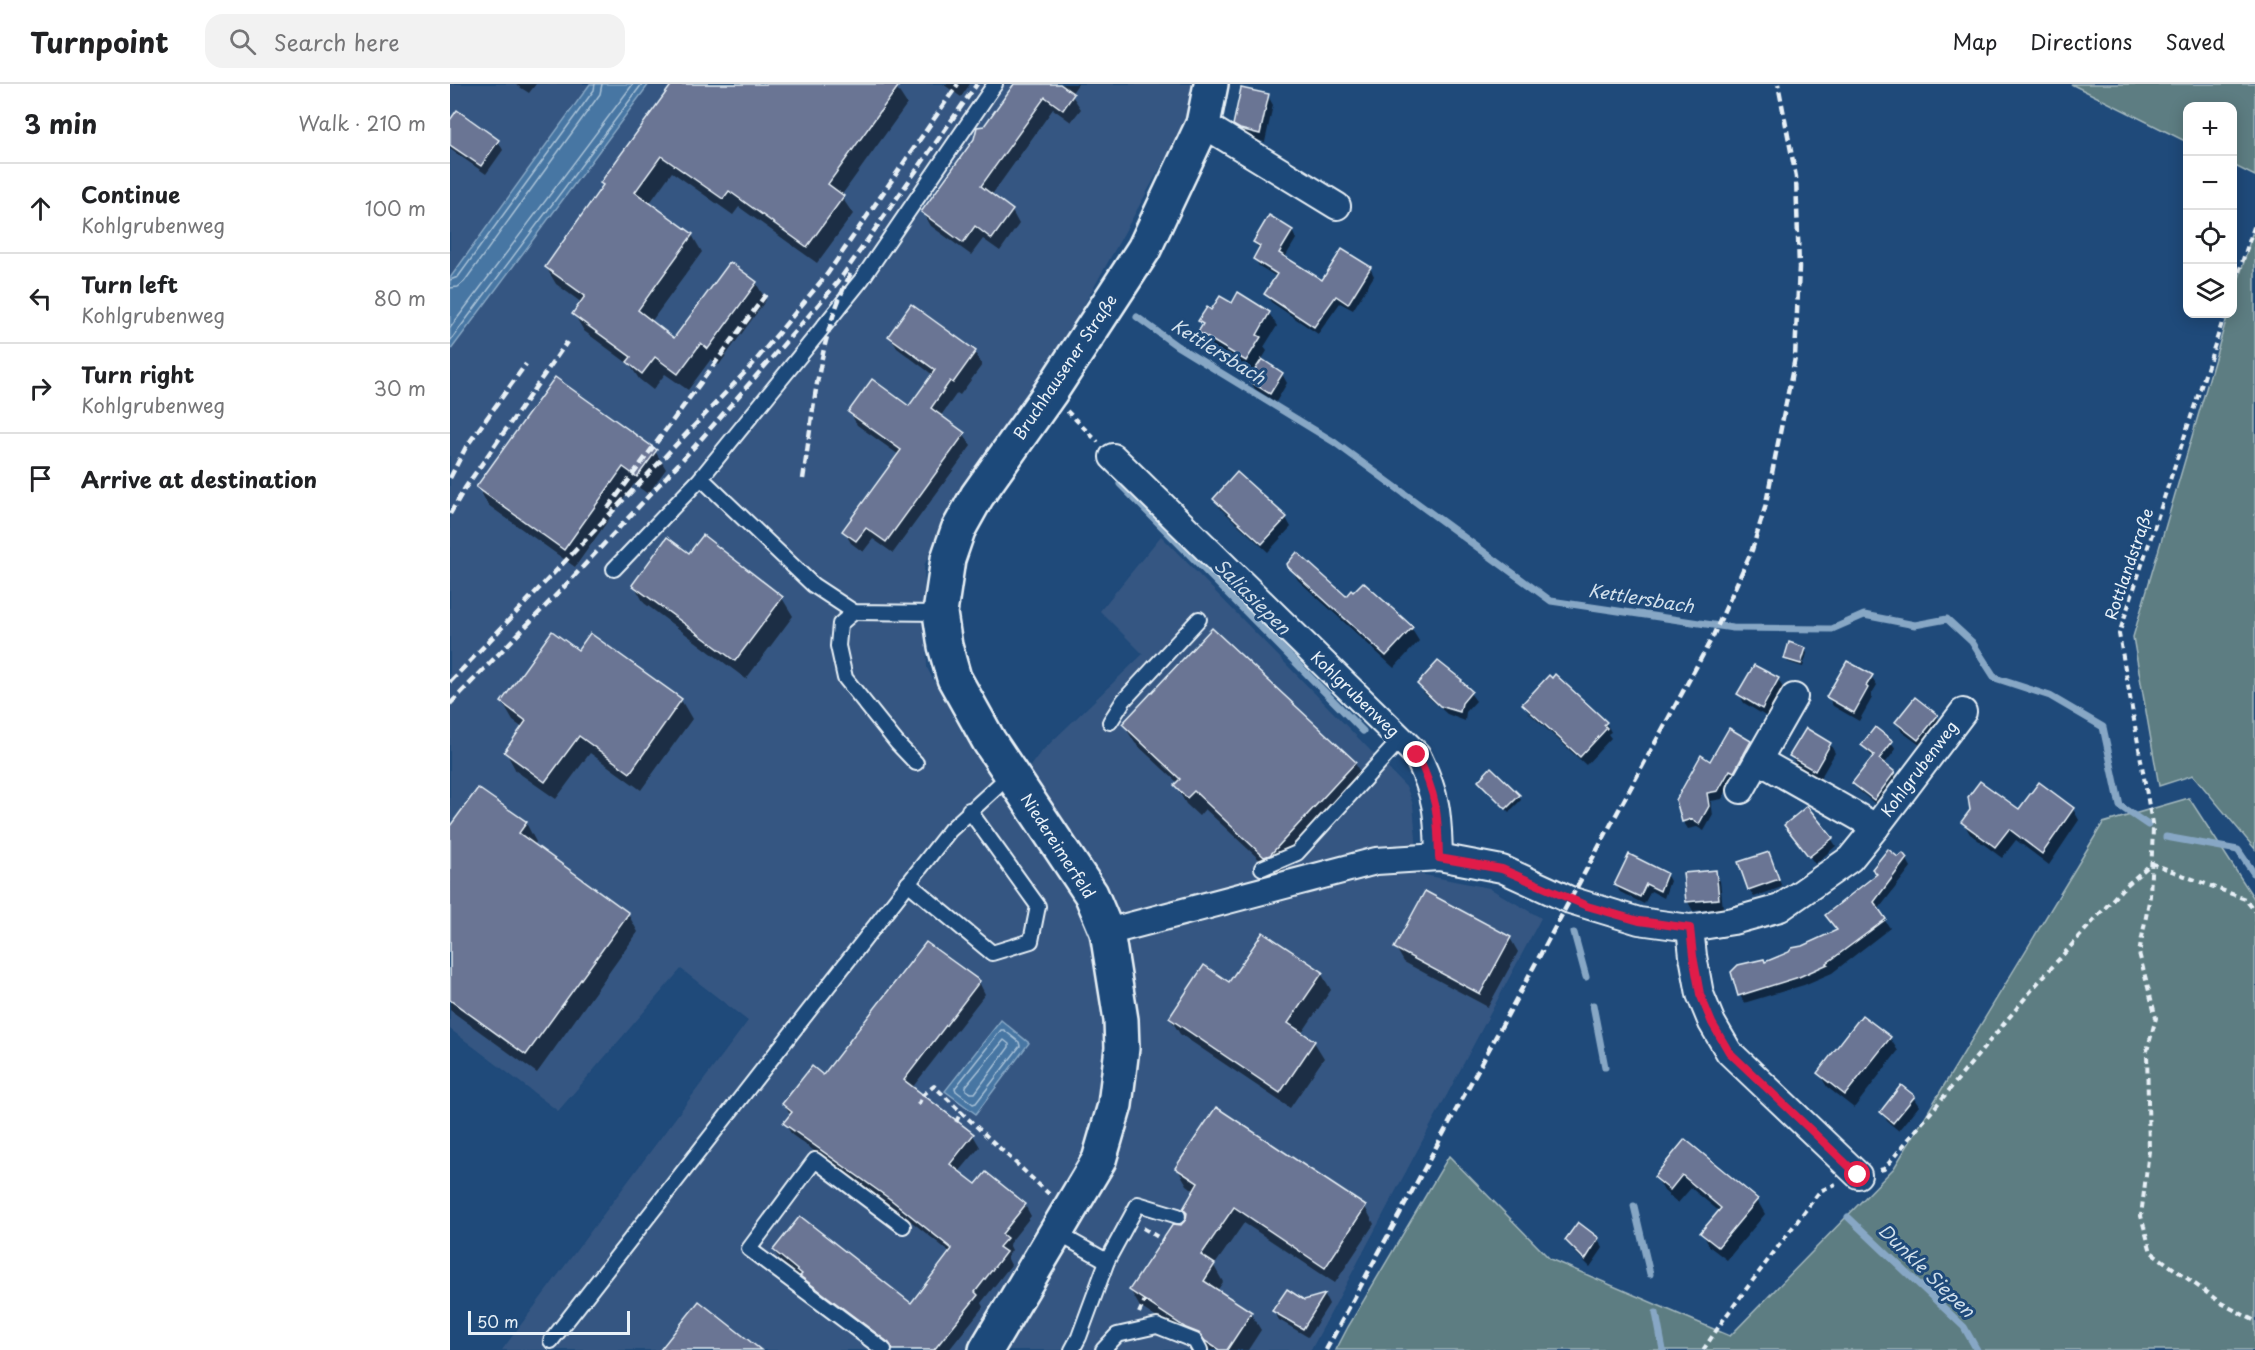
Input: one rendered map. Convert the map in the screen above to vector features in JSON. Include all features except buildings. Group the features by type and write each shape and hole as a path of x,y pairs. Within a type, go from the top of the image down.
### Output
{"street":[{"name":"Bruchhausener Straße","path":"940,613 948,559 958,530 977,496 1050,393 1144,249 1203,124 1211,84"},
{"path":"1203,124 1337,206"},
{"name":"Kohlgrubenweg","path":"1113,457 1417,755 1430,782 1438,812 1439,858"},
{"name":"Niedereimerfeld","path":"940,613 945,646 954,678 989,741 1091,894 1107,932 1120,1013 1122,1048 1115,1105 1099,1160 986,1350"},
{"path":"1741,790 1794,697"},
{"name":"Kohlgrubenweg","path":"1107,932 1376,861 1439,858 1502,869 1587,906 1639,921 1690,928 1733,921 1780,908 1850,859 1963,711"},
{"name":"Kohlgrubenweg","path":"1758,760 1876,827"},
{"path":"1690,928 1700,994 1712,1023 1729,1052 1858,1175"}],"lane":[{"path":"614,569 701,478 862,279 995,84"},
{"path":"701,478 813,585 854,612 940,613"},
{"path":"854,612 840,624 838,646 845,678 916,763"},
{"path":"1110,722 1124,700 1199,619"},
{"path":"1262,868 1297,853 1401,740"},
{"path":"551,1341 950,830 969,810 1011,774"},
{"path":"908,884 992,953 1031,940 1038,906 969,810"},
{"path":"884,1350 749,1249 815,1160 903,1226"},
{"path":"1072,1350 1107,1261 1138,1204 1178,1216"},
{"path":"1063,1223 1107,1261"},
{"path":"1103,1350 1117,1335 1157,1326 1195,1341 1200,1350"},
{"path":"1079,1337 1098,1350"}],"path":[{"path":"2237,277 2255,224"},
{"name":"Rottlandstraße","path":"2224,318 2119,634 2153,829 2150,896 2139,953 2156,1018 2147,1051 2149,1151 2141,1216 2151,1252 2221,1303 2255,1321"},
{"path":"1050,393 1113,457"},
{"path":"1703,1350 1820,1191 1858,1175 1884,1169 2035,986 2122,889 2151,863 2245,899 2255,911"},
{"path":"918,1105 923,1095 934,1086 1018,1167 1063,1223"},
{"path":"956,1122 961,1112"}],"shaded area":[{"path":"450,84 1198,84 1193,109 1039,386 978,469 924,565 927,668 961,731 1006,798 1040,753 1143,654 1100,611 1161,536 1407,788 1413,805 1419,874 1489,888 1541,918 1311,1350 502,1350 748,1021 681,969 558,1111 450,1029"}],"green space":[{"path":"2071,84 2255,84 2255,176 2237,167 2237,102 2183,102 2183,140"},
{"path":"2252,234 2255,235 2255,849 2193,775 2159,786 2133,637 2227,318 2237,318 2237,285"},
{"path":"2189,798 2255,900 2255,1350 1336,1350 1449,1156 1550,1259 1730,1336 1894,1168 2103,823"}],"water":[{"path":"590,84 649,84 450,351 450,278"},
{"path":"1001,1020 1029,1043 976,1114 945,1091"}],"waterway":[{"name":"Kettlersbach","path":"1137,317 1177,346 1334,442 1551,601 1733,628 1832,629 1864,615 1915,625 1947,619 1972,642 1995,678 2050,696 2103,727 2120,806 2148,825"},
{"name":"Saliasiepen","path":"1120,484 1363,731"},
{"path":"2166,837 2238,850 2255,875"},
{"name":"Saliasiepen","path":"1574,933 1586,977"},
{"name":"Saliasiepen","path":"1593,1005 1605,1067"},
{"name":"Saliasiepen","path":"1634,1206 1650,1274"},
{"name":"Dunkle Siepen","path":"1848,1217 1964,1327 1977,1350"},
{"name":"Saliasiepen","path":"1656,1313 1663,1350"}],"railway":[{"path":"450,682 752,365 828,273 958,84"},
{"path":"450,704 564,587 695,446 838,282 977,84"},
{"path":"1326,1350 1713,636 1752,550 1765,508 1795,358 1799,267 1796,177 1778,84"},
{"path":"803,479 824,348 831,322 851,273"},
{"path":"608,508 767,293"},
{"path":"450,514 465,488 567,342"},
{"path":"450,478 466,447 526,364"}],"route":[{"path":"1417,755 1430,782 1438,812 1439,858 1502,869 1570,900 1639,921 1690,928 1700,994 1712,1023 1729,1052 1858,1175"}]}
